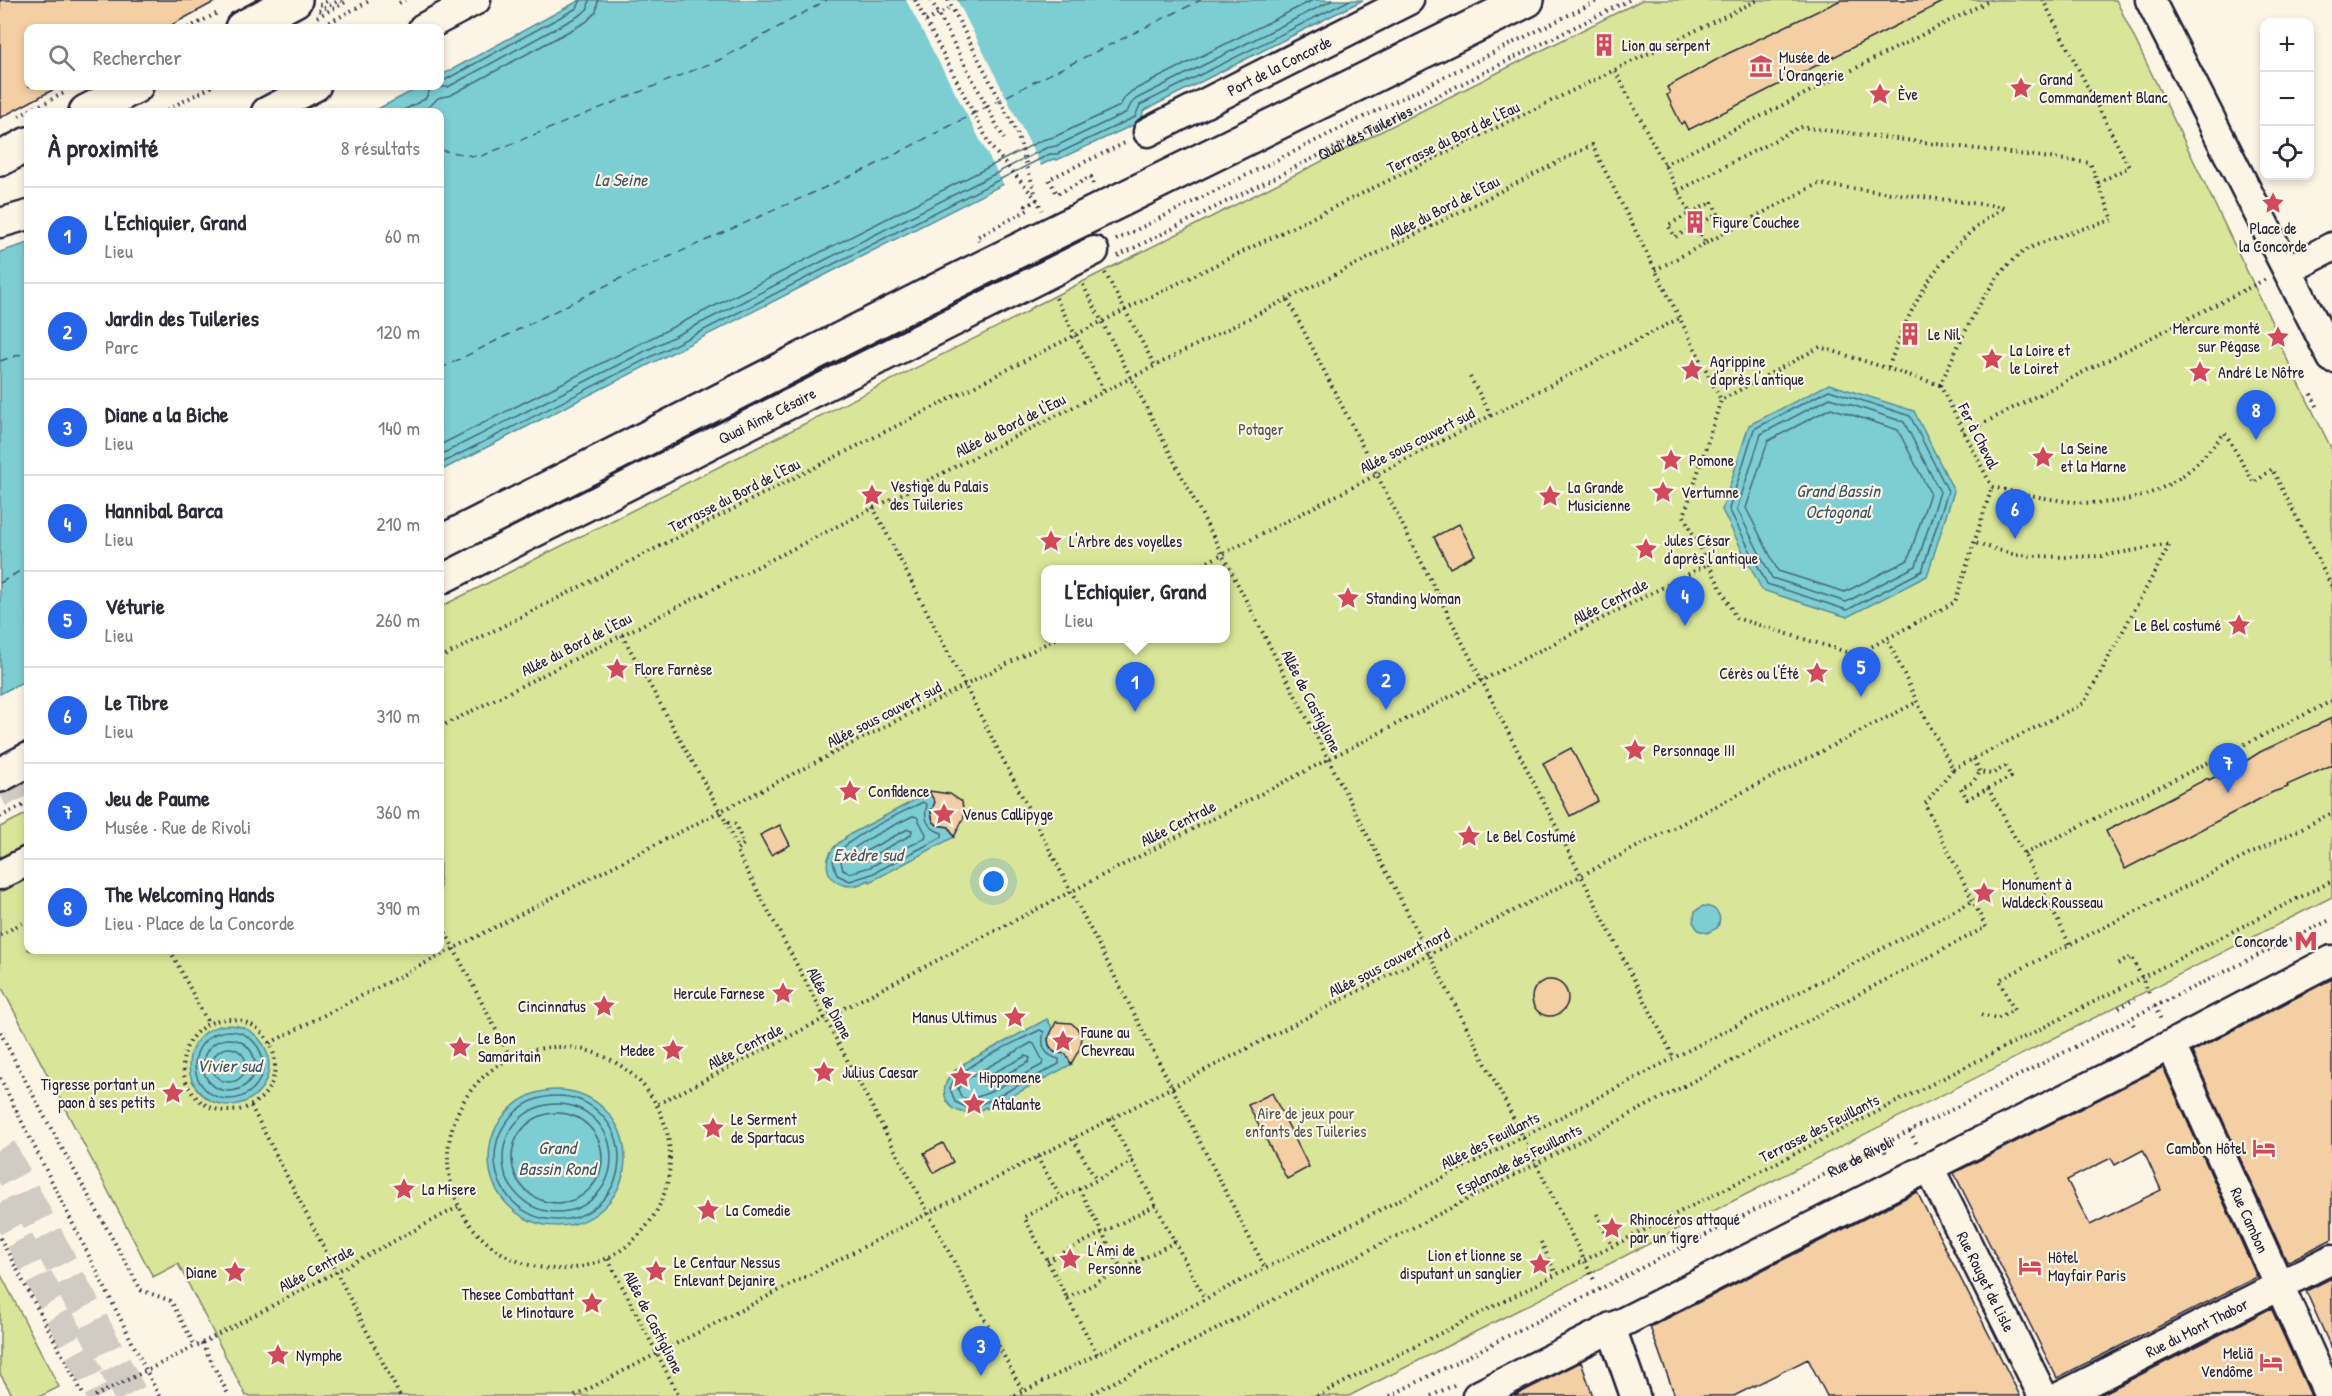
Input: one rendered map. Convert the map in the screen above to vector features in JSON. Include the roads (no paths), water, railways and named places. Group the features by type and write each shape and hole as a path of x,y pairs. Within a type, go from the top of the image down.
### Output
{"main road":[{"path":"444,541 950,284 1527,0"},
{"path":"257,24 305,11"},
{"path":"78,102 122,90"},
{"path":"0,159 19,133"},
{"path":"0,775 24,762"}],"street":[{"path":"431,24 476,0"},
{"name":"Port de la Concorde","path":"1139,136 1409,0"},
{"path":"2150,0 2332,358"},
{"path":"274,108 308,90"},
{"path":"0,223 24,215"},
{"path":"2288,270 2332,247"},
{"name":"Quai Aimé Césaire","path":"444,578 1102,258"},
{"path":"0,875 24,863"},
{"path":"1477,1396 1611,1327 1924,1158 2171,1045 2332,960"},
{"name":"Rue Cambon","path":"2171,1045 2330,1396"},
{"name":"Rue Rouget de Lisle","path":"1924,1158 2043,1396"},
{"name":"Rue du Mont Thabor","path":"2061,1396 2332,1259"},
{"path":"1611,1327 1635,1396"}],"water":[{"name":"La Seine","path":"580,0 1363,0 1143,111 1142,121 1057,160 1053,159 444,469 444,108 380,108 414,90 444,90 444,74"},
{"path":"24,244 24,681 0,694 0,252"},
{"name":"Grand Bassin Octogonal","path":"1829,384 1914,411 1954,491 1927,576 1847,617 1762,590 1722,510 1749,425"},
{"name":"Exèdre sud","path":"930,792 936,804 931,812 933,821 939,826 948,825 954,837 870,882 869,880 856,885 845,885 830,875 827,866 829,856 845,837"},
{"path":"1708,906 1718,912 1720,920 1717,928 1707,933 1698,930 1693,922 1695,911"},
{"path":"1047,1019 1054,1031 1048,1039 1050,1048 1057,1053 1065,1052 1072,1064 987,1109 986,1107 973,1112 962,1112 953,1108 947,1101 945,1092 946,1083 953,1073 963,1064"},
{"name":"Vivier sud","path":"229,1025 244,1028 257,1037 266,1050 269,1065 266,1080 257,1093 244,1102 229,1105 214,1102 201,1093 192,1080 189,1065 192,1050 201,1037 214,1028"},
{"name":"Grand Bassin Rond","path":"557,1090 583,1095 605,1110 620,1132 625,1158 620,1184 605,1206 583,1221 557,1226 531,1221 509,1206 494,1184 489,1158 494,1132 509,1110 531,1095"}],"tunnel":[{"path":"0,794 24,782"},
{"path":"0,1149 131,1396"},
{"path":"0,1203 101,1396"}],"place":[{"name":"Lion au serpent","path":"1604,45"},
{"name":"Musée de l'Orangerie","path":"1761,66"},
{"name":"Grand Commandement Blanc","path":"2021,88"},
{"name":"Ève","path":"1880,94"},
{"name":"Place de la Concorde","path":"2273,203"},
{"name":"Figure Couchee","path":"1695,222"},
{"name":"Le Nil","path":"1910,334"},
{"name":"Mercure monté sur Pégase","path":"2278,337"},
{"name":"La Loire et le Loiret","path":"1992,359"},
{"name":"Agrippine d'après l'antique","path":"1692,370"},
{"name":"André Le Nôtre","path":"2200,372"},
{"name":"The Welcoming Hands","path":"2256,440"},
{"name":"La Seine et la Marne","path":"2043,457"},
{"name":"Pomone","path":"1671,460"},
{"name":"Vertumne","path":"1663,492"},
{"name":"Vestige du Palais des Tuileries","path":"872,495"},
{"name":"La Grande Musicienne","path":"1550,496"},
{"name":"Le Tibre","path":"2015,539"},
{"name":"L'Arbre des voyelles","path":"1051,541"},
{"name":"Jules César d'après l'antique","path":"1646,549"},
{"name":"Standing Woman","path":"1348,598"},
{"name":"Le Bel costumé","path":"2239,625"},
{"name":"Hannibal Barca","path":"1685,626"},
{"name":"Flore Farnèse","path":"617,669"},
{"name":"Cérès ou l'Été","path":"1817,673"},
{"name":"Véturie","path":"1861,697"},
{"name":"Jardin des Tuileries","path":"1386,710"},
{"name":"L'Echiquier, Grand","path":"1135,712"},
{"name":"Personnage III","path":"1635,750"},
{"name":"Confidence","path":"850,791"},
{"name":"Jeu de Paume","path":"2228,793"},
{"name":"Venus Callipyge","path":"944,814"},
{"name":"Le Bel Costumé","path":"1469,836"},
{"name":"Monument à Waldeck Rousseau","path":"1984,893"},
{"name":"Concorde","path":"2306,941"},
{"name":"Hercule Farnese","path":"783,993"},
{"name":"Cincinnatus","path":"604,1006"},
{"name":"Manus Ultimus","path":"1015,1017"},
{"name":"Faune au Chevreau","path":"1063,1041"},
{"name":"Le Bon Samaritain","path":"460,1047"},
{"name":"Medee","path":"673,1050"},
{"name":"Julius Caesar","path":"824,1072"},
{"name":"Hippomene","path":"961,1077"},
{"name":"Tigresse portant un paon à ses petits","path":"173,1093"},
{"name":"Atalante","path":"974,1104"},
{"name":"Le Serment de Spartacus","path":"713,1128"},
{"name":"Cambon Hôtel","path":"2264,1148"},
{"name":"La Misere","path":"404,1189"},
{"name":"La Comedie","path":"708,1210"},
{"name":"Rhinocéros attaqué par un tigre","path":"1612,1228"},
{"name":"L'Ami de Personne","path":"1070,1259"},
{"name":"Lion et lionne se disputant un sanglier","path":"1540,1264"},
{"name":"Hôtel Mayfair Paris","path":"2030,1266"},
{"name":"Le Centaur Nessus Enlevant Dejanire","path":"656,1271"},
{"name":"Diane","path":"235,1272"},
{"name":"Thesee Combattant le Minotaure","path":"592,1303"},
{"name":"Nymphe","path":"278,1355"},
{"name":"Meliã Vendôme","path":"2271,1362"},
{"name":"Diane a la Biche","path":"981,1376"}],"park label":[{"name":"Potager","path":"1261,429"},
{"name":"Aire de jeux pour enfants des Tuileries","path":"1306,1122"}]}
